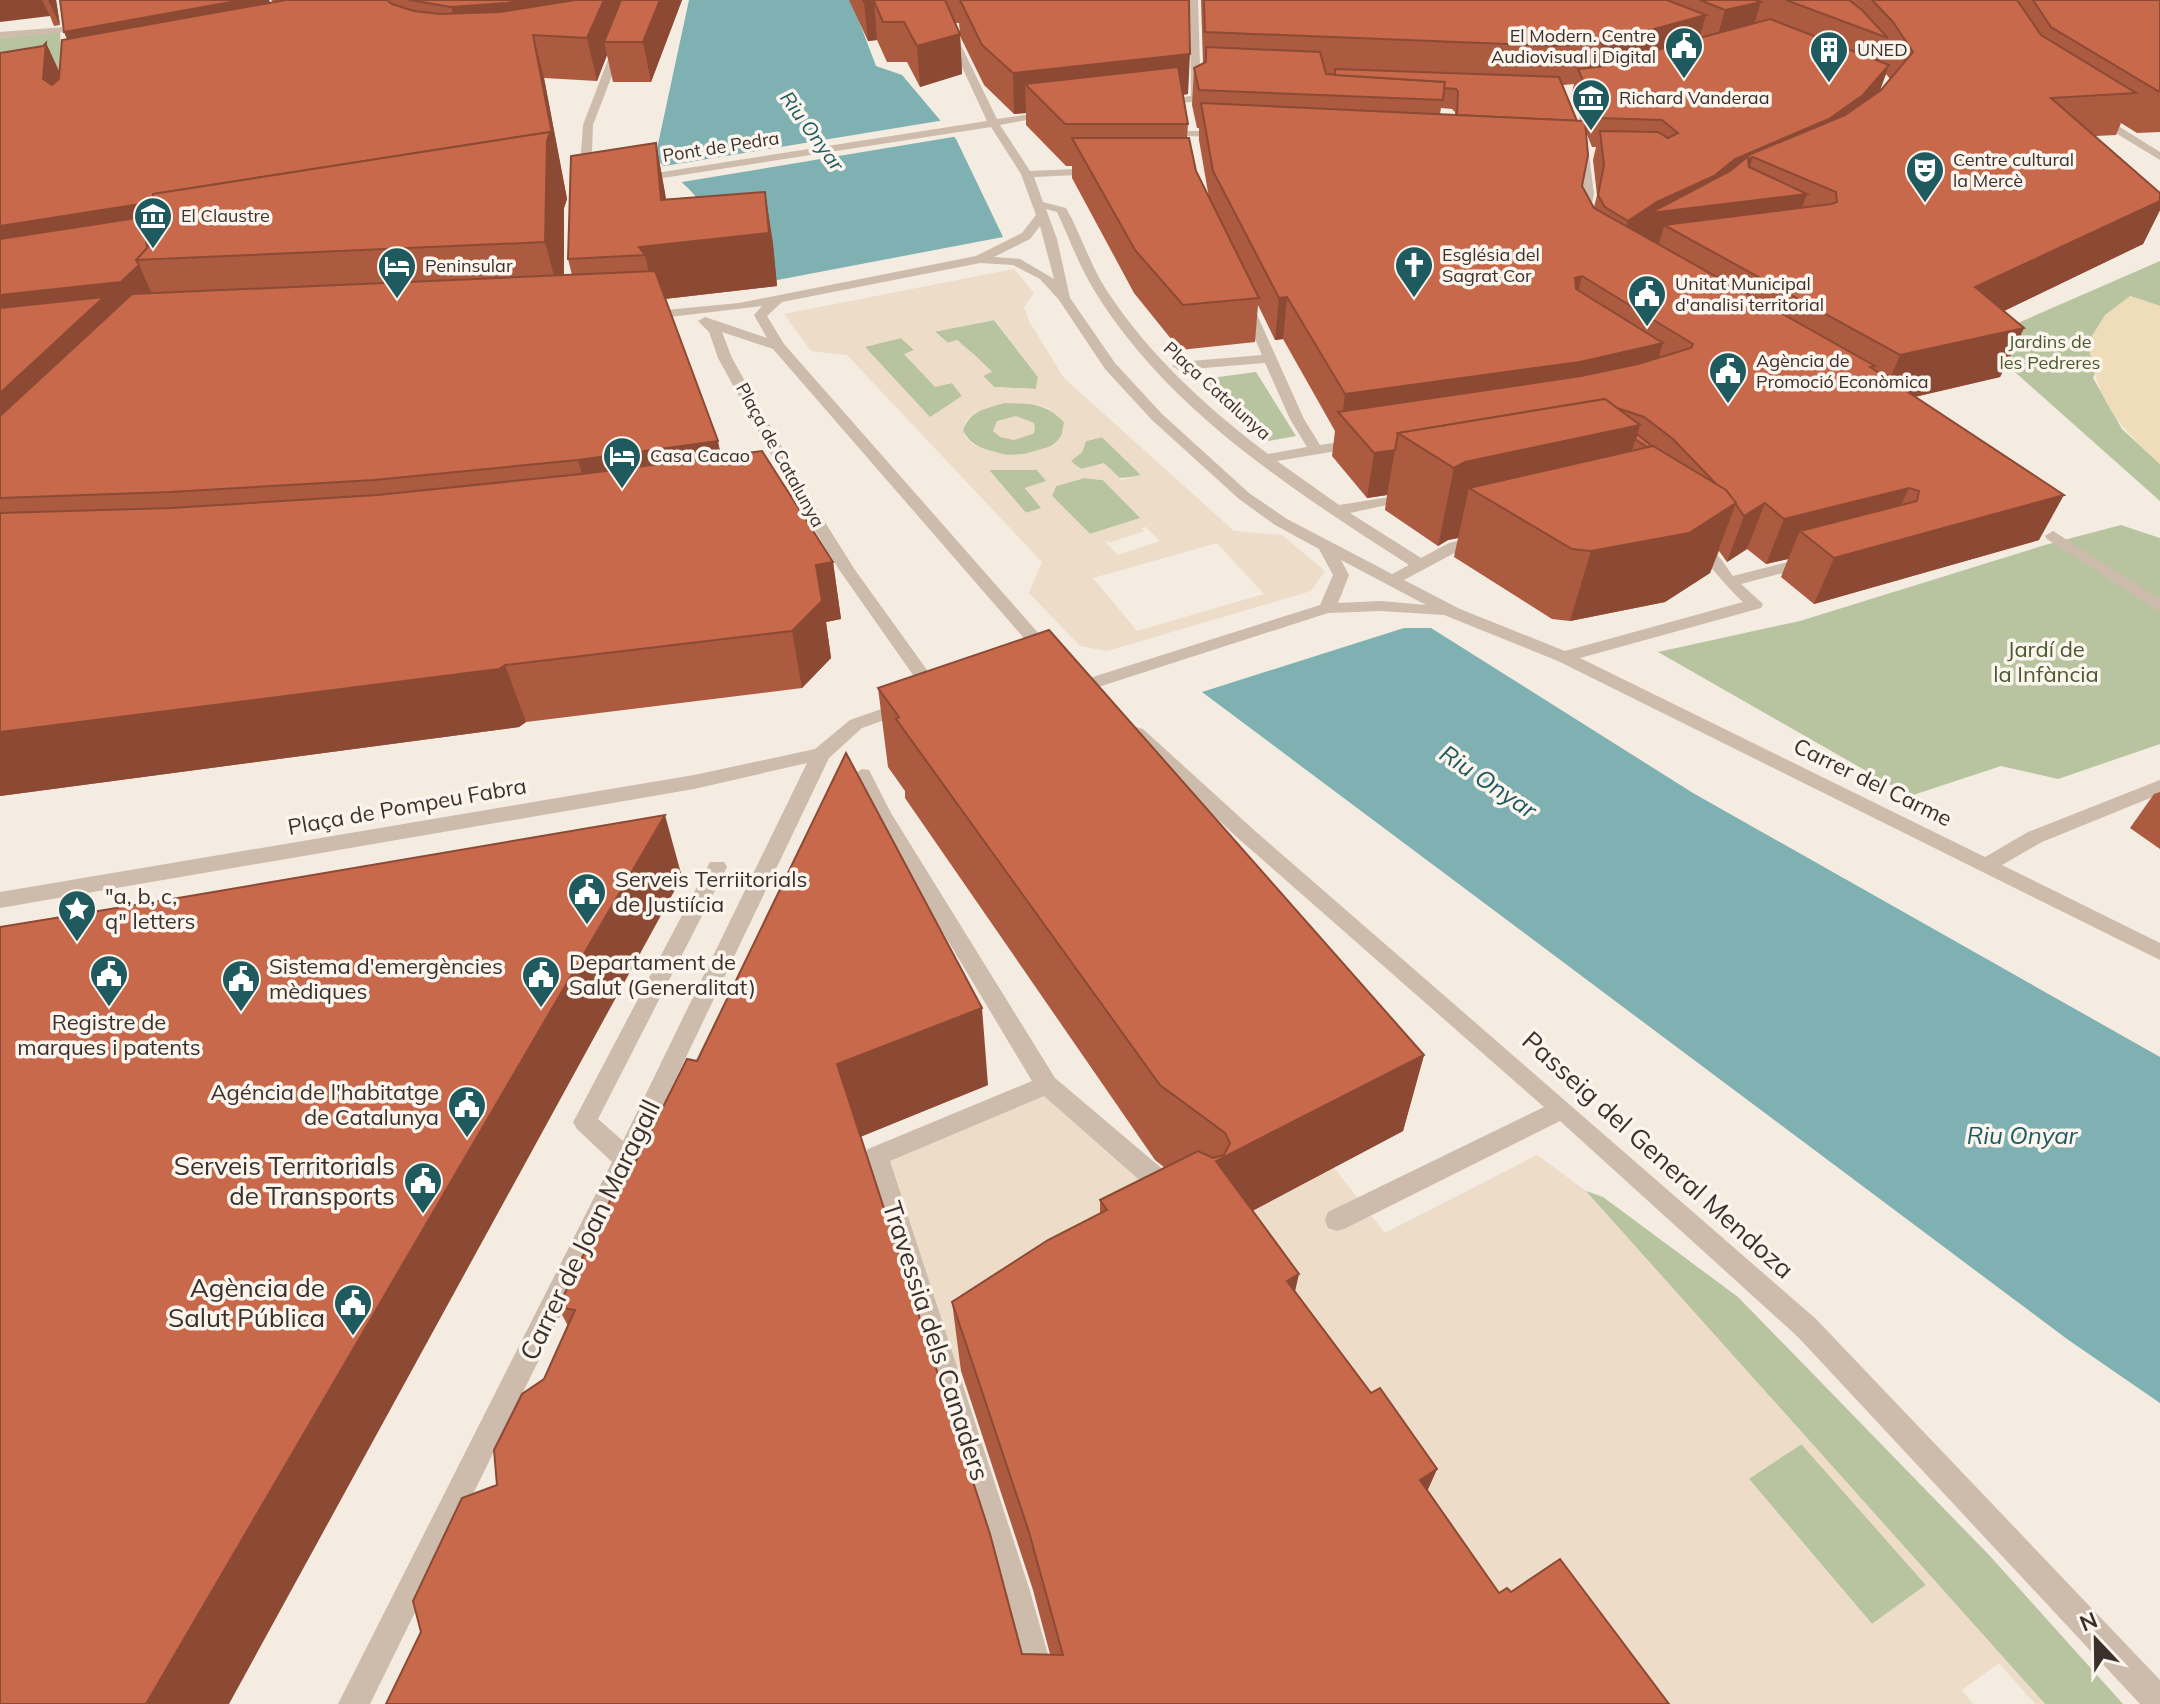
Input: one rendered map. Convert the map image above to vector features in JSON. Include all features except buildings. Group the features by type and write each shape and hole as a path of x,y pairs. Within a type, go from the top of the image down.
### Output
{"street":[{"path":"583,191 588,125 628,0"},
{"path":"935,0 993,122 1027,174 1057,261 1064,298"},
{"path":"1187,122 1196,99 1194,0"},
{"path":"65,15 70,42"},
{"path":"0,35 106,24"},
{"path":"949,29 964,28"},
{"path":"1196,78 1209,78"},
{"path":"1142,103 1187,122 1241,134"},
{"path":"2081,107 2160,157"},
{"name":"Pont de Pedra","path":"625,181 1070,112"},
{"path":"1578,134 1586,154 1583,164 1588,194 1581,226 1586,234"},
{"path":"1027,174 1113,170"},
{"path":"630,317 676,315 777,300 980,259 1026,236 1040,210"},
{"name":"Plaça Catalunya","path":"1040,210 1062,210 1100,290 1144,350 1265,459 1335,511 1420,565"},
{"path":"980,259 1016,262 1044,276 1064,298 1110,366 1184,443 1244,496 1327,549 1454,613 1564,657 1755,604 1729,582 1709,554 1687,535"},
{"path":"1236,284 1297,419 1316,450"},
{"path":"777,300 760,315 778,346 1067,671 1102,702"},
{"path":"676,315 705,321 778,346"},
{"name":"Plaça de Catalunya","path":"705,321 715,330 725,358 798,492 848,571 942,693 856,724 821,754"},
{"path":"1179,366 1272,358"},
{"path":"1265,459 1382,441"},
{"path":"743,502 798,492"},
{"path":"1335,511 1424,494"},
{"path":"2046,531 2160,607"},
{"path":"1391,581 1455,546 1500,536"},
{"path":"1327,549 1341,575 1327,608"},
{"path":"1729,582 1831,556"},
{"path":"1027,664 1067,671 1327,608 1414,607 1454,613"},
{"name":"Carrer del Carme","path":"1564,657 1988,864 2160,952"},
{"name":"Passeig del General Mendoza","path":"1121,719 1247,835 1562,1109 1807,1328 2160,1703"},
{"name":"Plaça de Pompeu Fabra","path":"0,900 694,782 821,754"},
{"name":"Carrer de Joan Maragall","path":"354,1704 626,1159 821,754"},
{"path":"862,775 882,814 1047,1085 1115,1146 1193,1209"},
{"path":"1988,864 2035,837 2160,787"},
{"path":"626,1159 585,1122 717,867"},
{"name":"Travessia dels Canaders","path":"1046,1704 1015,1591 876,1156 1047,1085"},
{"path":"1337,1220 1562,1109"}],"green space":[{"path":"60,32 63,74 0,86 0,38"},
{"name":"Jardins de les Pedreres","path":"2160,261 2160,306 2130,296 2093,378 2122,429 2160,464 2160,501 1979,340"},
{"path":"994,320 1038,377 1036,389 994,387 983,376 991,371 957,340 948,343 934,331"},
{"path":"901,338 915,351 905,355 935,386 952,383 962,396 930,418 864,346"},
{"path":"1256,372 1296,436 1269,441 1204,379"},
{"path":"1004,403 1029,404 1051,411 1064,422 1061,436 1052,446 1020,455 985,450 972,442 963,430 970,418 985,408"},
{"path":"1102,437 1141,475 1104,477 1070,461 1082,452 1086,441"},
{"path":"988,469 1037,470 1047,481 1025,488 1042,508 1026,513"},
{"path":"1084,478 1103,480 1141,518 1090,534 1052,496 1056,486"},
{"name":"Jardí de la Infància","path":"2121,525 2160,538 2160,744 2058,779 2001,766 1910,796 1658,652 1800,621 2045,545"},
{"path":"1586,1191 1603,1197 1738,1297 1990,1556 2123,1704 2045,1704 1771,1398 1545,1216"},
{"path":"1802,1444 1926,1585 1872,1624 1748,1478"}],"sand":[{"path":"2130,296 2160,306 2160,464 2111,410 2097,381 2088,342 2105,315"}],"shaded area":[{"path":"1014,269 1034,293 1024,307 1030,323 1064,378 1234,531 1282,535 1325,571 1311,591 1107,651 1080,646 1029,593 1042,562 847,355 811,351 784,314","holes":["995,320 1038,377 1036,389 994,387 983,376 992,372 977,357 957,340 948,343 934,332","901,338 914,350 904,354 935,387 952,383 962,396 930,417 865,347","1004,403 1035,404 1048,408 1064,422 1061,438 1052,446 1024,454 1006,455 975,446 963,430 966,421 975,412","1102,437 1141,475 1122,480 1104,463 1080,469 1071,461 1082,452 1086,441","989,470 1037,470 1046,481 1025,488 1041,508 1026,513","1084,478 1103,480 1140,518 1090,534 1052,496 1056,486","1146,527 1160,541 1118,555 1104,541 1111,542 1144,531 1141,528","1217,543 1264,594 1137,631 1093,578"]},
{"path":"1016,416 1034,423 1033,434 1014,440 1000,437 993,431 997,421"},
{"path":"1047,1085 1195,1223 1334,1168 1385,1233 1537,1155 1586,1191 2045,1704 2035,1704 1999,1663 1962,1690 1973,1704 1585,1704 972,1364 946,1371 876,1156","holes":["1801,1444 1926,1585 1872,1624 1749,1479"]}],"water":[{"path":"689,0 851,0 876,66 902,75 956,139 1003,237 772,281 689,189 655,158"},
{"name":"Riu Onyar","path":"1404,628 1431,628 1693,793 2160,1057 2160,1403 2067,1339 1202,692"}],"pier":[{"path":"945,120 959,136 676,183 658,167"}],"place":[{"name":"El Modern. Centre Audiovisual i Digital","path":"1684,80"},
{"name":"UNED","path":"1829,84"},
{"name":"Richard Vanderaa","path":"1591,132"},
{"name":"Centre cultural la Mercè","path":"1925,204"},
{"name":"El Claustre","path":"153,250"},
{"name":"Església del Sagrat Cor","path":"1414,299"},
{"name":"Peninsular","path":"397,300"},
{"name":"Unitat Municipal d'analisi territorial","path":"1647,328"},
{"name":"Agència de Promoció Econòmica","path":"1728,405"},
{"name":"Casa Cacao","path":"622,490"},
{"name":"Serveis Terriitorials de Justiícia","path":"587,926"},
{"name":"\"a, b, c, q\" letters","path":"77,943"},
{"name":"Registre de marques i patents","path":"109,1008"},
{"name":"Departament de Salut (Generalitat)","path":"541,1009"},
{"name":"Sistema d'emergències mèdiques","path":"241,1013"},
{"name":"Agéncia de l'habitatge de Catalunya","path":"467,1139"},
{"name":"Serveis Territorials de Transports","path":"423,1215"},
{"name":"Agència de Salut Pública","path":"353,1337"}]}
